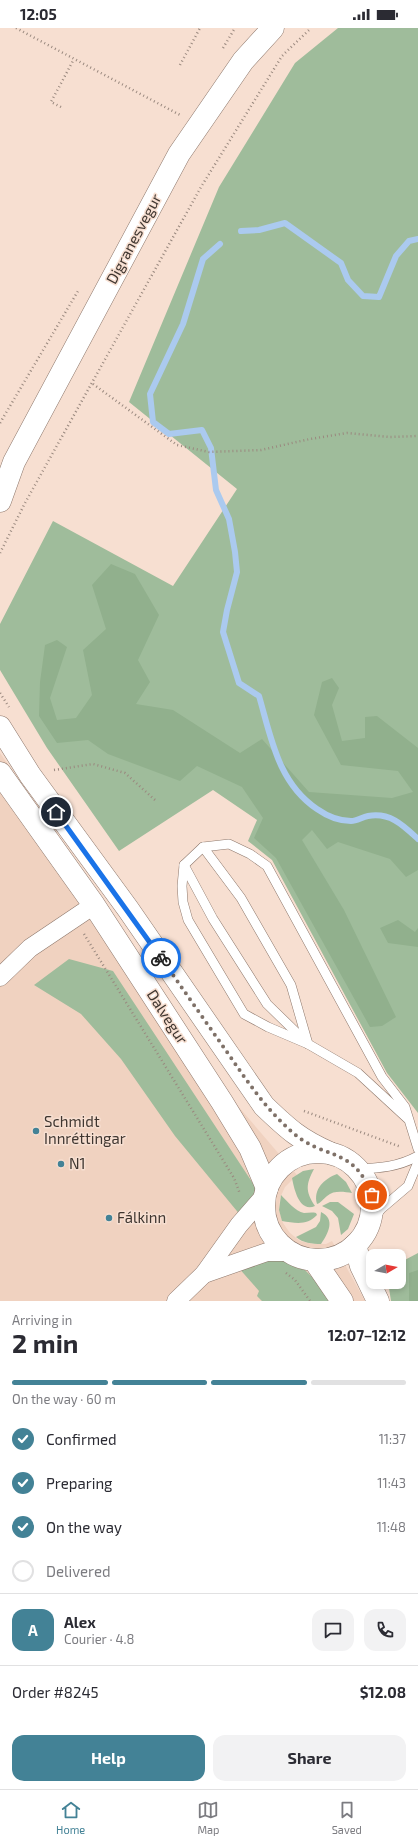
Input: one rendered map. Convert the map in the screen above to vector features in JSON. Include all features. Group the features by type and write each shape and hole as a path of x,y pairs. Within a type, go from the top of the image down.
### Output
{"street":[{"name":"Digranesvegur","path":"0,501 7,470 179,154 243,61 273,28"},
{"name":"Dalvegur","path":"0,728 30,776 128,909 264,1106 293,1133 330,1153"},
{"name":"Dalvegur","path":"0,773 94,905 222,1102 250,1148 266,1191"},
{"path":"0,976 30,948 94,905"},
{"path":"176,1301 204,1274 239,1225 266,1191 273,1176 292,1158 317,1152 330,1153 350,1162 358,1169 366,1181 372,1195 372,1210 369,1225 363,1236 355,1245 343,1254 329,1259 314,1260 302,1257 286,1261 267,1252 204,1274"},
{"path":"266,1191 266,1214 272,1233 280,1243 286,1261"},
{"path":"355,1245 361,1266 378,1301"},
{"path":"314,1260 342,1301"}],"lane":[{"path":"409,1120 358,1073 308,1044 244,1014 188,920 183,902 182,886 184,865 203,847 229,844 250,854 267,866 382,1077 405,1107 418,1149"},
{"path":"203,847 241,898 291,985 308,1044"},
{"path":"184,865 213,919 267,1004 308,1044"},
{"path":"358,1169 385,1168 407,1162 418,1156"},
{"path":"369,1225 381,1209 408,1186 418,1162"}],"path":[{"path":"16,28 183,116"},
{"path":"180,65 200,28"},
{"path":"0,553 25,503 93,384 201,187 282,56 311,28"},
{"path":"61,107 51,102 74,59"},
{"path":"93,384 177,445 209,452 246,452 347,433 390,437 418,436"},
{"path":"30,776 53,770 93,764 126,773 155,800"},
{"path":"74,917 234,1178 240,1198"},
{"path":"286,1261 295,1280 310,1301"}],"shaded area":[{"path":"0,753 49,822 238,1106 297,1175 285,1187 280,1198 279,1210 283,1223 290,1233 300,1241 313,1244 326,1244 332,1241 365,1301 0,1301"}],"green space":[{"path":"338,28 418,28 418,1113 387,1073 272,860 248,841 257,820 213,790 119,851 47,748 0,670 0,624 53,521 173,586 237,489 129,402 219,187 295,63"},
{"path":"111,564 135,574 159,615 138,660 150,682 136,704 173,710 240,753 262,739 309,792 392,798 413,792 398,771 341,765 314,715 322,682 332,678 339,688 332,705 342,741 365,738 365,717 377,716 418,748 418,870 406,877 390,859 338,842 327,849 312,830 302,840 344,910 396,1017 382,1026 370,1027 276,858 254,838 263,818 242,787 197,766 180,781 108,754 88,740 57,743 39,716 40,682 45,645 57,640 67,647 50,698 57,720 76,718 92,695 83,650 106,629 92,585"},
{"path":"398,920 415,932 418,928 418,947 388,943 380,928"},
{"path":"69,959 113,971 262,1197 241,1216 175,1136 121,1059 81,1014 34,985"},
{"path":"314,1169 309,1179 308,1192 315,1206 310,1207 301,1203 294,1188 292,1178 303,1171"},
{"path":"337,1174 346,1182 352,1193 333,1193 317,1204 316,1199 318,1189 324,1182"},
{"path":"281,1195 297,1210 304,1213 316,1213 317,1215 309,1221 301,1223 282,1221 279,1210"},
{"path":"330,1202 338,1202 354,1214 348,1229 341,1235 338,1218 332,1211 322,1206"},
{"path":"321,1212 326,1215 329,1227 321,1244 308,1243 296,1237 316,1227 320,1221"},
{"path":"272,1253 297,1262 336,1301 262,1301 257,1296 259,1291 237,1266"},
{"path":"418,1253 418,1301 391,1301 389,1289 406,1289 406,1259"},
{"path":"418,1270 418,1301 409,1301 409,1273"}],"waterway":[{"path":"241,231 259,230 285,223 341,263 348,280 363,296 379,297 396,256 409,241 418,239"},
{"path":"220,244 203,259 183,324 150,394 153,422 169,434 202,430 211,448 216,490 229,519 235,552 237,572 223,632 239,683 259,696 272,743 278,758 293,786 304,798 317,809 333,818 346,821 353,821 376,815 390,818 407,829 418,839"}],"way so far":[{"path":"161,958 264,1106 293,1133 311,1144 340,1156 350,1162 358,1169 366,1181 372,1195"}],"place":[{"name":"Schmidt Innréttingar","path":"36,1131"},
{"name":"N1","path":"61,1164"},
{"name":"Fálkinn","path":"109,1218"}],"route":[{"path":"56,812 128,909 161,958"}]}
